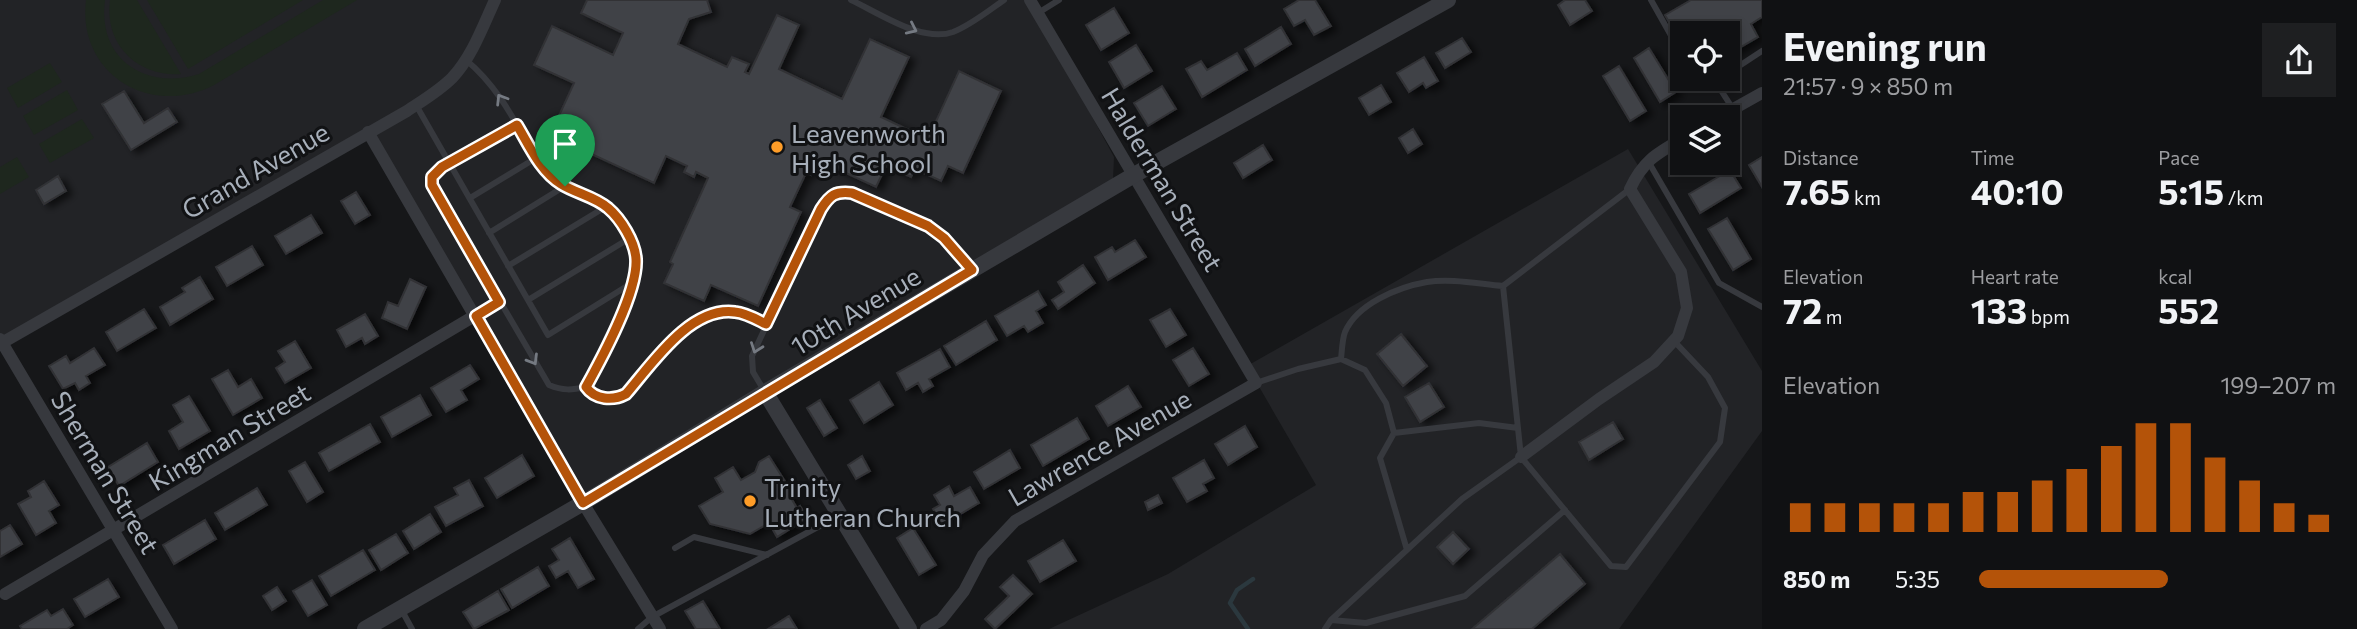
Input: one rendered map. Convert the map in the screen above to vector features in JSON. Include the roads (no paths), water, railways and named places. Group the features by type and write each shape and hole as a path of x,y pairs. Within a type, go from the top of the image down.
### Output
{"street":[{"name":"Grand Avenue","path":"1,342 416,105 452,77 466,60 495,0"},
{"name":"Halderman Street","path":"1030,0 1256,383"},
{"name":"10th Avenue","path":"365,629 583,503 765,392 1134,175 1448,0"},
{"path":"1740,105 1762,93"},
{"path":"368,132 583,503 660,629"},
{"path":"1521,457 1654,362 1678,336 1687,308 1681,272 1630,189 1647,160 1670,146"},
{"name":"Kingman Street","path":"5,594 476,316"},
{"name":"Sherman Street","path":"1,342 172,629"},
{"name":"Lawrence Avenue","path":"926,629 941,620 964,591 983,555 1015,521 1256,383"},
{"path":"765,392 909,629"}],"lane":[{"path":"851,0 923,34 939,35 952,32 971,22 1004,0"},
{"path":"1038,13 1059,0"},
{"path":"1651,0 1670,34"},
{"path":"1740,65 1762,51"},
{"path":"466,60 482,73 498,92 546,171 565,186 607,206 629,238 636,259 632,284 620,320 586,387"},
{"path":"416,105 548,335 632,284"},
{"path":"517,125 442,167 432,177 432,185 549,385 572,390 586,387"},
{"path":"470,198 536,158"},
{"path":"1647,160 1719,283 1762,307"},
{"path":"489,233 565,186"},
{"path":"1341,359 1345,333 1357,316 1371,304 1402,289 1428,282 1503,286 1630,189"},
{"path":"765,392 753,372 752,356 829,197 839,192 852,193 928,226 944,238 972,270"},
{"path":"508,266 607,206"},
{"path":"528,300 629,238"},
{"path":"1503,286 1521,457 1611,566 1626,567 1720,442 1725,408 1708,377 1673,341"},
{"path":"476,316 499,302"},
{"path":"586,387 589,392 603,398 626,394 684,328 714,313 734,311 766,324"},
{"path":"1256,383 1341,359 1365,370 1386,403 1394,433 1380,458 1407,550"},
{"path":"1394,433 1479,423 1518,428"},
{"path":"1325,629 1331,620 1462,499 1521,457"},
{"path":"1331,620 1366,623 1465,596 1565,510"},
{"path":"638,629 652,617 840,515"},
{"path":"675,548 694,537 767,555"},
{"path":"401,608 412,629"}],"waterway":[{"path":"1248,629 1230,603 1237,590 1253,579"}],"place":[{"name":"Leavenworth High School","path":"777,147"},
{"name":"Trinity Lutheran Church","path":"750,501"}]}
